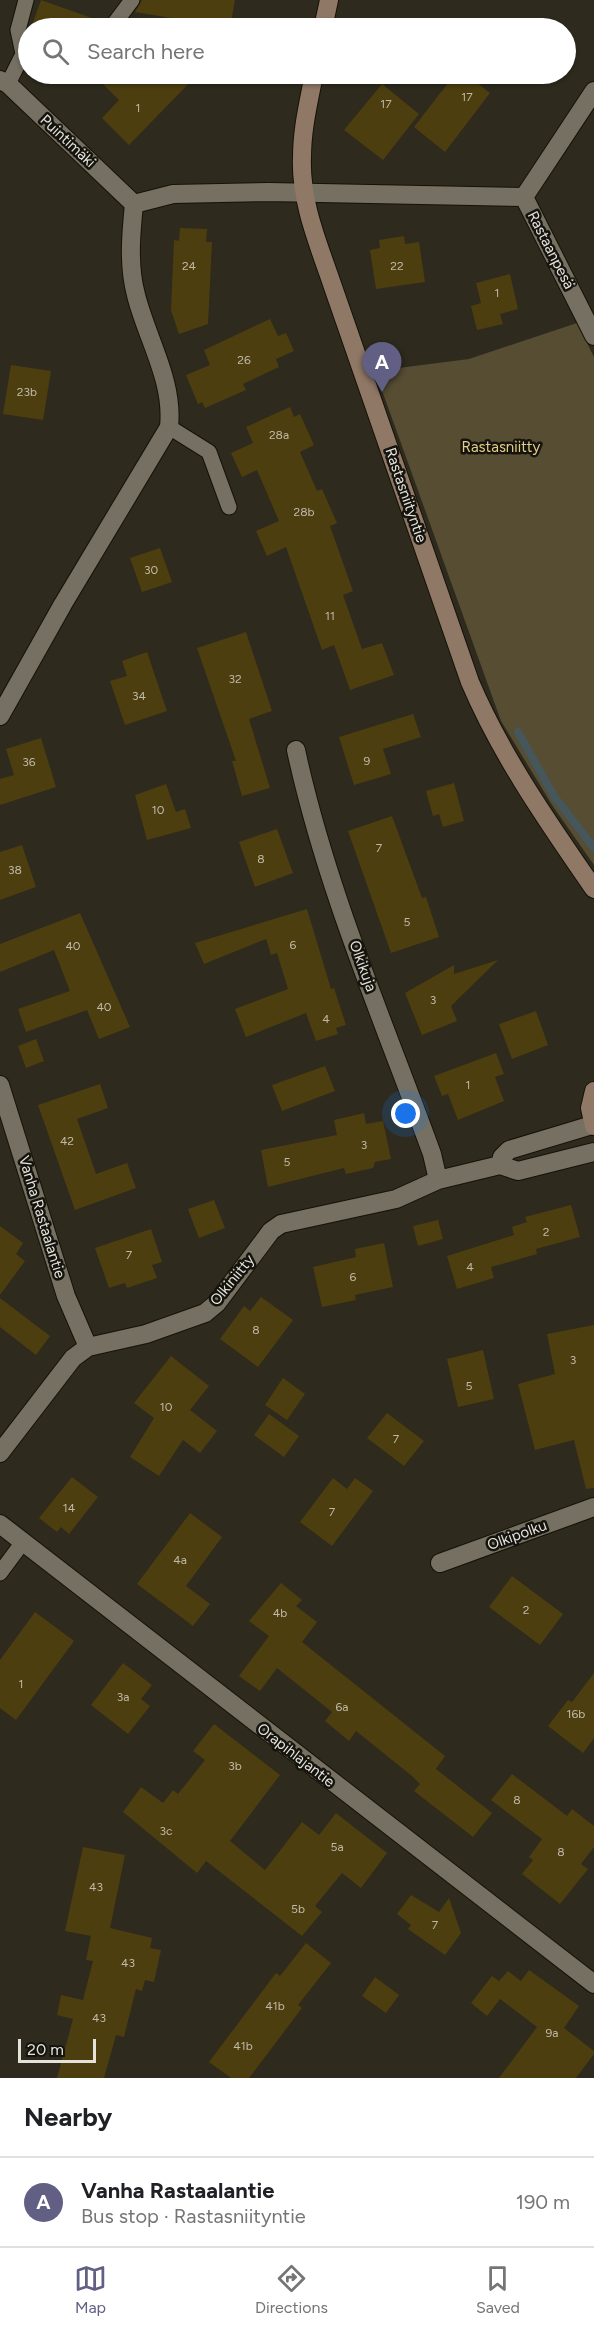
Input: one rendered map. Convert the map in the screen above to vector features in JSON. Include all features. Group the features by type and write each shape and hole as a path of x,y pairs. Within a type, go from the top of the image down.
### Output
{"street":[{"path":"325,18 329,0"},
{"name":"Puintimäki","path":"4,82 134,204"},
{"name":"Rastasniityntie","path":"312,84 304,122 301,159 312,225 470,682 498,742 594,889"},
{"path":"0,716 63,604 169,427 171,406 135,295 129,244 134,204 172,194 305,193 524,197 594,91"},
{"name":"Rastaanpesä","path":"524,197 594,336"},
{"name":"Olkikuja","path":"296,750 306,799 339,899 432,1154 438,1180"},
{"name":"Vanha Rastaalantie","path":"0,1085 66,1296 88,1347"},
{"path":"593,1125 590,1108 594,1091"},
{"name":"Olkiniitty","path":"500,1165 502,1156 509,1150 593,1125"},
{"name":"Olkiniitty","path":"0,1453 73,1358 88,1347 136,1336 205,1313 217,1303 272,1231 281,1224 396,1199 438,1180 500,1165 518,1171 594,1152"},
{"name":"Olkipolku","path":"440,1563 594,1507"},
{"name":"Orapihlajantie","path":"0,1524 594,1984"}],"lane":[{"path":"21,18 26,0"},
{"path":"118,18 132,0"},
{"path":"4,82 18,64"},
{"path":"169,427 209,452 229,507"},
{"path":"0,1573 23,1542"}],"green space":[{"name":"Rastasniitty","path":"577,323 594,357 594,865 552,805 501,721 375,371 469,359"}],"building":[{"path":"41,0 92,18 35,18"},
{"path":"142,0 235,0 232,18 171,18 135,12"},
{"path":"103,84 188,84 129,145 102,118 119,100"},
{"path":"382,84 419,114 383,160 344,130"},
{"path":"447,84 479,84 490,93 445,152 414,127"},
{"path":"180,228 207,229 206,242 212,242 208,324 179,334 171,310 174,240 179,241"},
{"path":"404,236 405,244 419,242 425,282 376,289 370,250 380,248 379,240"},
{"path":"510,274 518,309 500,314 503,324 477,330 471,306 481,303 476,283"},
{"path":"270,319 278,336 286,333 294,351 276,359 279,367 243,384 246,390 205,408 202,402 198,404 186,375 210,365 204,350"},
{"path":"11,365 51,371 43,420 3,414"},
{"path":"290,407 294,417 300,414 314,445 300,452 317,491 322,489 337,523 330,526 353,591 343,595 362,649 382,643 394,675 350,690 334,645 322,650 286,547 267,556 256,531 279,521 257,470 242,477 231,453 253,443 246,427"},
{"path":"160,548 172,582 142,592 130,558"},
{"path":"246,632 272,711 249,719 270,788 242,796 232,761 236,761 197,648"},
{"path":"147,652 167,711 125,725 110,681 127,676 122,661"},
{"path":"413,714 421,737 383,749 391,774 354,785 339,737"},
{"path":"41,738 56,787 0,805 0,779 14,775 6,749"},
{"path":"454,783 464,821 443,827 439,814 433,816 426,791"},
{"path":"166,784 176,812 185,809 191,828 147,840 135,795"},
{"path":"392,816 422,898 426,897 439,937 391,953 348,831"},
{"path":"277,829 293,873 255,887 239,842"},
{"path":"22,845 36,887 0,900 0,852"},
{"path":"307,909 331,989 334,988 346,1025 336,1028 338,1034 316,1041 306,1013 246,1037 235,1009 288,989 277,953 271,955 266,939 204,964 195,943"},
{"path":"80,913 130,1027 99,1039 87,1010 26,1032 18,1009 70,991 54,950 0,972 0,944"},
{"path":"498,960 451,1006 457,1021 422,1035 405,993 454,965 454,974"},
{"path":"536,1011 548,1045 512,1059 499,1024"},
{"path":"36,1039 44,1061 26,1068 18,1046"},
{"path":"496,1053 504,1074 495,1077 504,1101 458,1120 448,1094 442,1096 434,1076"},
{"path":"325,1066 335,1091 282,1111 272,1085"},
{"path":"100,1084 108,1108 77,1119 96,1174 127,1163 136,1188 75,1210 38,1105"},
{"path":"364,1113 366,1124 383,1121 391,1159 375,1162 373,1168 346,1174 344,1168 268,1187 261,1150 337,1135 334,1120"},
{"path":"214,1200 225,1228 199,1238 188,1209"},
{"path":"571,1205 580,1237 536,1249 537,1254 491,1267 494,1278 457,1289 447,1256 514,1235 512,1227 527,1222 525,1217"},
{"path":"438,1220 443,1239 418,1246 413,1226"},
{"path":"0,1226 23,1243 16,1254 25,1261 0,1295"},
{"path":"151,1229 162,1262 152,1265 157,1278 127,1288 125,1283 109,1288 95,1248"},
{"path":"384,1243 393,1287 355,1295 356,1300 322,1307 313,1267 356,1257 355,1249"},
{"path":"261,1297 293,1320 258,1367 220,1339 244,1306 250,1311"},
{"path":"0,1298 50,1336 36,1355 0,1327"},
{"path":"594,1325 594,1488 586,1489 574,1440 535,1450 518,1384 555,1374 547,1334"},
{"path":"483,1350 494,1399 458,1407 447,1359"},
{"path":"171,1356 209,1386 190,1410 217,1431 200,1453 183,1440 159,1476 130,1457 154,1418 134,1403"},
{"path":"283,1378 305,1394 287,1420 265,1405"},
{"path":"387,1413 424,1441 404,1466 367,1438"},
{"path":"269,1414 299,1436 284,1457 254,1435"},
{"path":"72,1477 98,1497 69,1534 61,1527 57,1532 39,1518"},
{"path":"333,1478 347,1489 355,1478 373,1491 332,1546 300,1522"},
{"path":"190,1513 222,1537 186,1586 210,1604 193,1626 137,1584"},
{"path":"512,1576 563,1614 540,1645 489,1607"},
{"path":"281,1583 302,1600 296,1606 317,1622 302,1642 445,1756 436,1769 492,1813 473,1837 414,1791 420,1784 356,1731 349,1741 325,1721 332,1712 277,1668 260,1691 239,1676 269,1636 249,1621"},
{"path":"35,1612 74,1641 16,1720 0,1708 0,1660"},
{"path":"123,1663 152,1685 141,1699 150,1706 128,1734 91,1705"},
{"path":"594,1673 594,1738 583,1753 548,1726 568,1700 572,1702"},
{"path":"214,1724 280,1775 230,1841 265,1870 302,1822 319,1835 336,1813 387,1853 361,1888 342,1873 315,1906 322,1912 302,1936 206,1861 197,1873 123,1812 141,1787 163,1803 173,1790 178,1794 205,1760 193,1751"},
{"path":"512,1774 567,1816 572,1809 594,1826 594,1847 581,1864 588,1869 560,1904 522,1874 533,1860 529,1857 542,1839 491,1800"},
{"path":"83,1847 125,1855 110,1928 152,1938 150,1948 161,1950 154,1982 145,1980 142,1991 136,1989 124,2037 116,2035 104,2078 57,2078 73,2019 57,2015 61,1995 83,2000 93,1961 86,1960 91,1936 65,1931"},
{"path":"411,1895 439,1912 449,1898 461,1933 445,1955 408,1929 411,1925 397,1914"},
{"path":"306,1943 331,1963 298,2005 302,2008 249,2078 231,2078 209,2062 276,1973 280,1976"},
{"path":"529,1970 579,2006 564,2028 594,2051 594,2054 576,2078 499,2078 537,2027 500,1999 487,2016 471,2003 492,1976 499,1981 508,1971 521,1981"},
{"path":"375,1977 399,1995 386,2013 362,1996"}],"waterway":[{"path":"518,732 554,796 594,848"}],"place":[{"name":"Vanha Rastaalantie","path":"382,392"}]}
